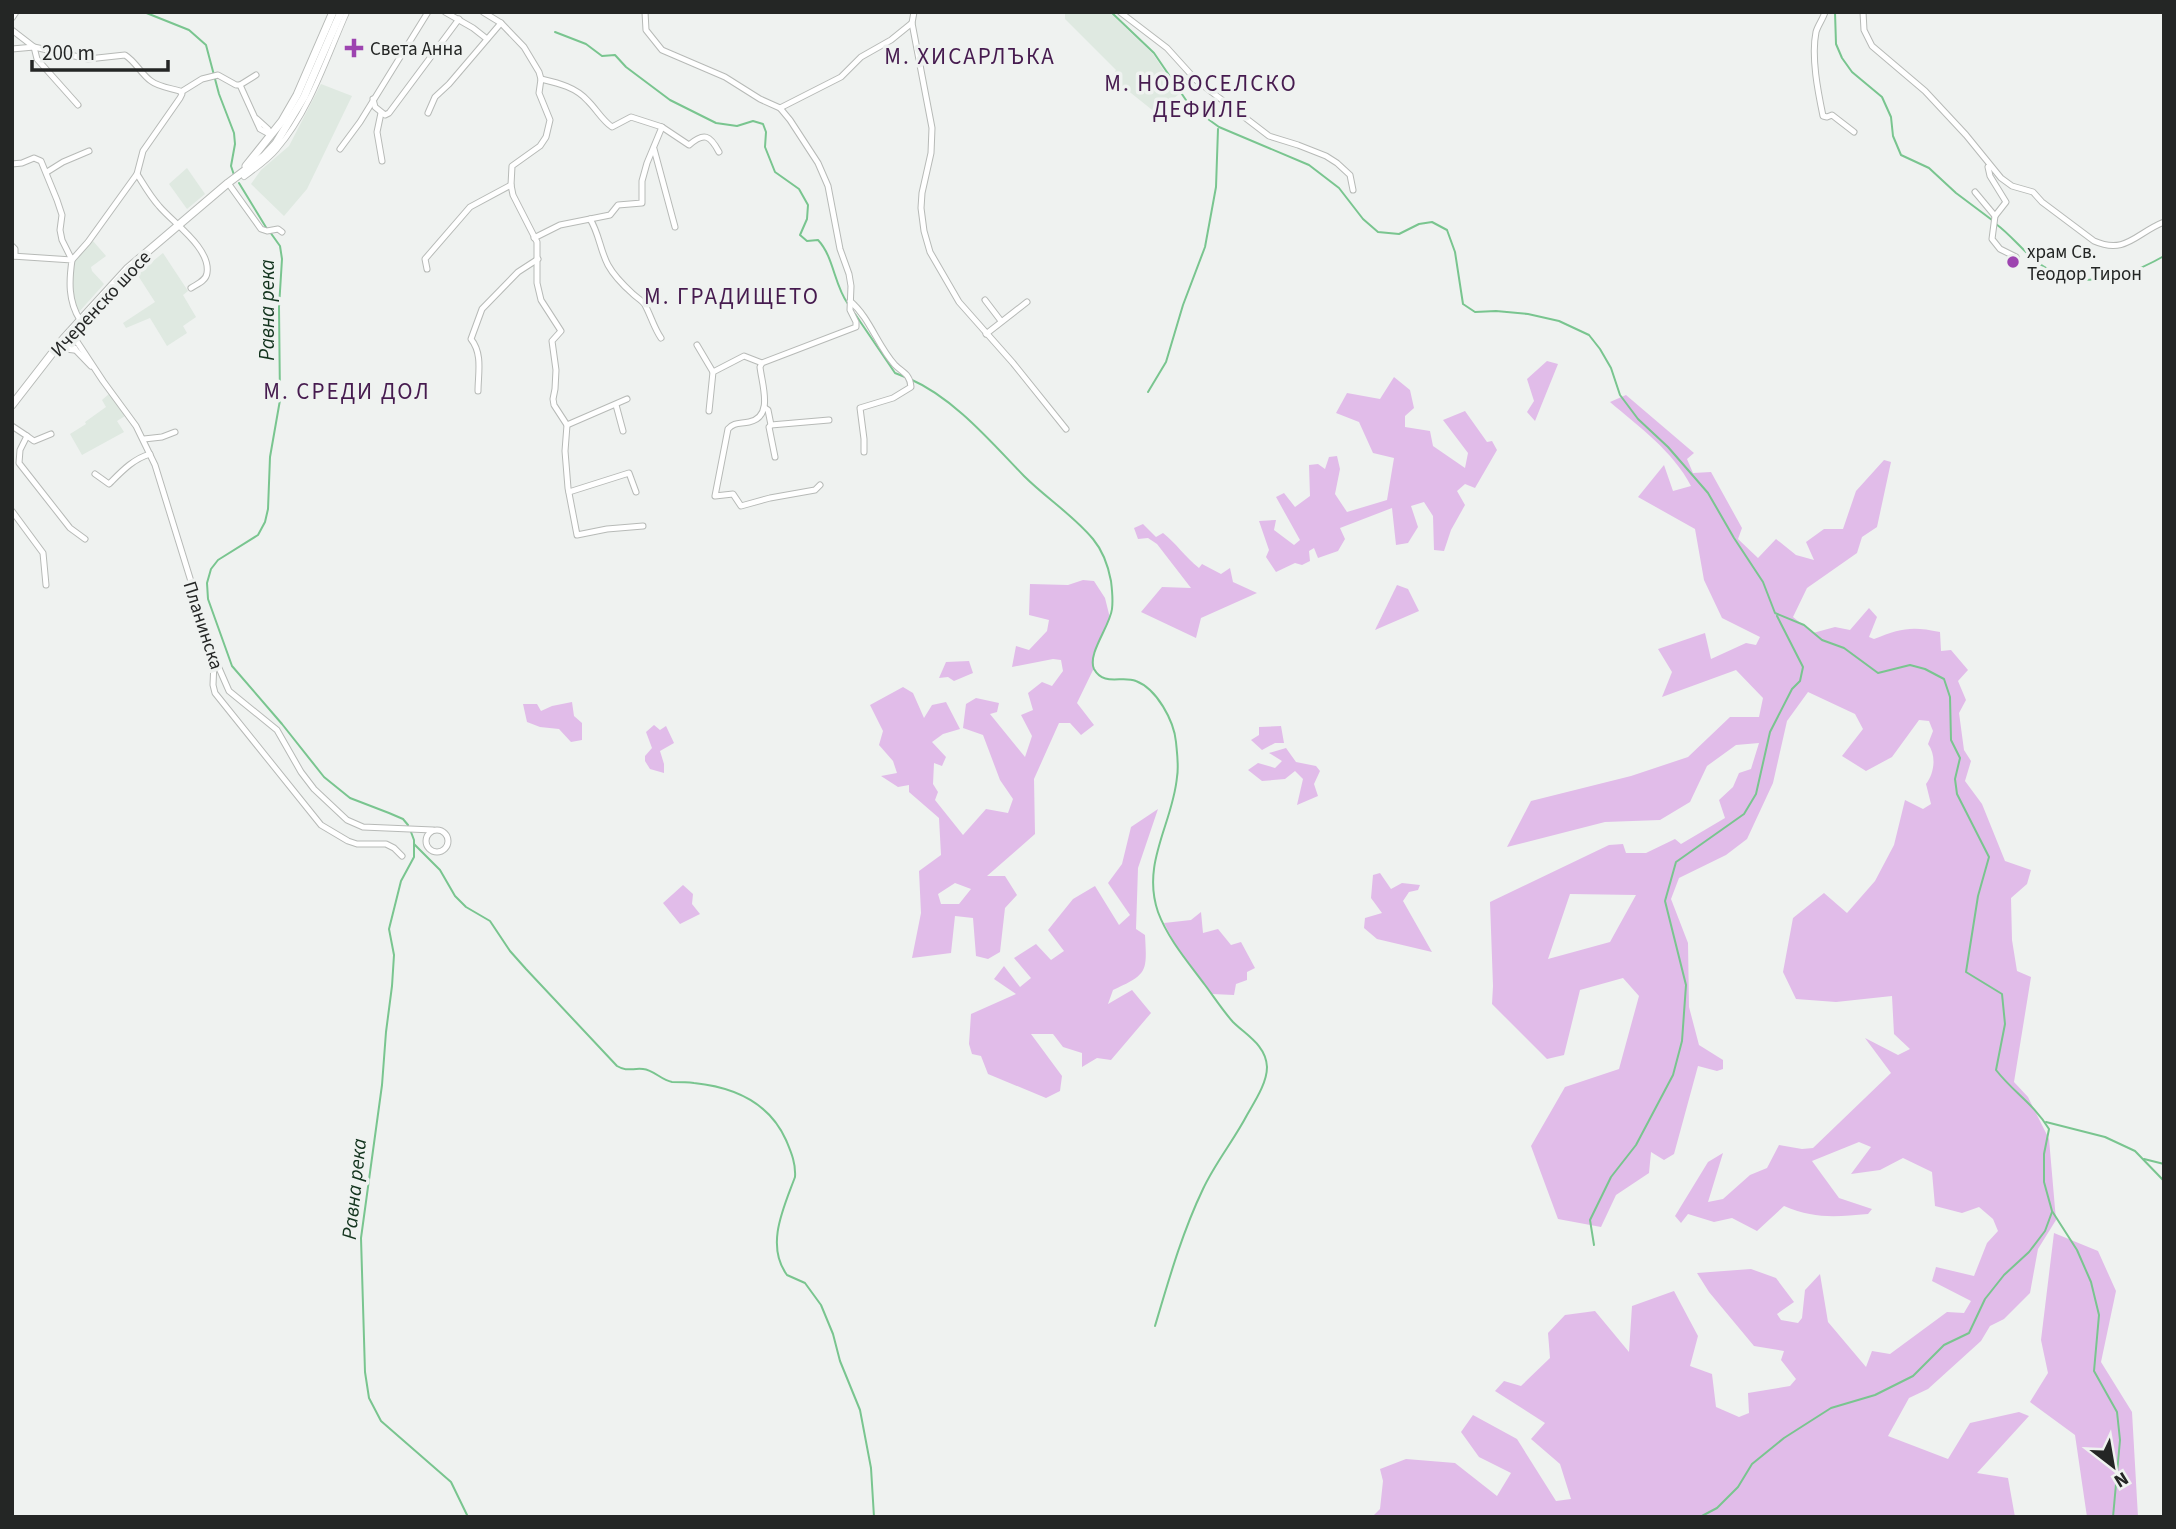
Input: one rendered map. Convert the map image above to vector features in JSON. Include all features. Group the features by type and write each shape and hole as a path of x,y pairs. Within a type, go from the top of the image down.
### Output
{"street":[{"path":"12,18 16,12"},
{"path":"243,175 282,121 297,95 333,12"},
{"path":"243,175 276,142 304,97 341,12"},
{"path":"243,175 265,161 289,133 307,103 347,12"},
{"path":"340,149 349,139 428,12"},
{"path":"445,12 487,39"},
{"path":"483,12 500,23 524,47 541,79 538,93 550,120 546,137 536,150 512,166 510,185 516,203 526,217 537,242 537,283 541,300 561,331 552,341 556,370 554,405 567,425 565,451 577,535 643,526"},
{"path":"645,12 646,30 662,50 725,78 780,108 790,120 810,150 828,186 840,249 849,274 850,305 856,327 762,363 744,356 713,372"},
{"path":"914,12 912,23 932,128 931,153 922,193 924,231 930,252 959,302 1066,429"},
{"path":"1120,12 1167,48 1187,71 1233,110 1269,136 1298,145 1336,163 1350,175 1353,190"},
{"path":"1825,12 1816,31 1816,84 1823,116 1832,115 1854,132"},
{"path":"1863,12 1864,30 1872,46 1925,91 1966,135 1988,164 2012,186 2034,192 2042,202 2094,241 2104,245 2124,245 2164,222"},
{"path":"373,99 375,107 381,113 389,113 459,19"},
{"path":"428,113 435,97 500,23"},
{"path":"780,108 841,77 861,57 891,40 912,23"},
{"path":"12,30 34,47 37,59 78,105"},
{"path":"12,49 34,47 88,59 125,55 133,60 149,80 181,92 215,75 236,85 256,75"},
{"path":"541,79 578,92 612,127 631,117 662,127 689,145 708,136 713,139 719,152"},
{"path":"240,85 257,119 268,129 276,142"},
{"path":"72,260 136,174 144,151 180,98 181,92"},
{"path":"381,113 377,132 382,161"},
{"path":"534,238 560,225 610,215 618,205 642,203 642,181 662,127"},
{"path":"654,149 675,227"},
{"path":"47,172 62,162 89,151"},
{"path":"12,164 34,158 41,161 47,172 62,215 62,240 72,260 69,285 80,320"},
{"path":"1988,164 1990,176 2006,202 1995,216 1991,231 1994,243 2004,252 2016,257"},
{"path":"136,174 160,208 200,249 208,273 191,288"},
{"name":"Ичеренско шосе","path":"12,405 64,338 127,269 228,183 243,175"},
{"path":"228,183 261,229 278,229 282,232"},
{"path":"427,269 425,259 470,208 510,185"},
{"path":"1975,192 1995,216"},
{"path":"590,219 597,230 603,254 613,274 645,304 646,312 652,317 654,327 662,338"},
{"path":"12,246 15,248 13,256 72,260"},
{"path":"478,391 480,365 477,346 471,339 482,309 518,272 538,259"},
{"path":"985,300 1001,321"},
{"path":"986,334 1027,302"},
{"path":"850,305 861,311 869,328 896,366 909,377 911,387 859,408 864,452"},
{"path":"70,331 97,373"},
{"path":"64,338 97,373"},
{"path":"697,345 713,372 709,411"},
{"path":"53,353 63,348 74,349"},
{"path":"762,363 760,368 765,408 762,416 753,421 733,424 728,429 715,496 733,494 741,506 815,490 821,485"},
{"name":"Планинска","path":"97,373 144,439 215,659 229,691 277,730 314,789 347,820 363,827 433,830"},
{"path":"567,425 627,399"},
{"path":"616,405 623,431"},
{"path":"765,408 768,410 775,457"},
{"path":"771,425 829,419"},
{"path":"12,426 34,441 51,434"},
{"path":"144,439 175,432"},
{"path":"27,436 20,450 19,463 70,528 85,539"},
{"path":"95,474 109,484 126,467 140,457 150,454"},
{"path":"569,492 629,473 636,492"},
{"path":"12,511 43,553 46,585"},
{"path":"215,659 212,670 215,693 321,825 357,844 386,844 402,856"},
{"path":"416,829 432,851 446,849 449,842 442,830 433,830 426,840"}],"shaded area":[{"path":"1065,12 1109,12 1153,54 1179,94 1156,113 1111,77 1116,70 1065,19"},
{"path":"321,84 352,96 307,189 284,216 251,184 261,170 289,146"},
{"path":"187,168 205,194 187,209 169,184"},
{"path":"93,241 106,256 91,267 104,284 78,313 72,294 75,261"},
{"path":"163,253 188,291 183,295 196,317 183,326 187,333 167,346 150,318 126,328 123,323 155,302 137,274"},
{"path":"1547,361 1558,364 1535,421 1527,412 1534,401 1527,379"},
{"path":"1394,377 1410,390 1414,408 1405,416 1405,427 1430,431 1433,446 1465,468 1468,453 1443,420 1465,411 1487,442 1492,441 1497,450 1475,488 1465,484 1457,491 1465,505 1451,530 1444,551 1434,550 1433,516 1424,502 1411,506 1418,527 1408,543 1396,545 1392,508 1340,528 1345,539 1338,551 1318,558 1314,548 1309,551 1310,561 1302,565 1295,563 1276,572 1266,557 1269,550 1259,521 1276,520 1274,530 1294,545 1300,540 1276,497 1284,493 1295,507 1310,496 1309,465 1318,464 1325,469 1329,457 1337,456 1340,469 1335,494 1347,512 1387,500 1394,458 1373,453 1359,422 1336,413 1347,393 1380,399"},
{"path":"109,394 125,416 117,421 124,432 82,455 70,434 106,407 102,400"},
{"path":"1626,395 1694,453 1687,459 1693,473 1711,472 1742,528 1738,539 1758,558 1776,539 1796,555 1814,560 1806,542 1824,529 1843,529 1856,491 1884,460 1891,462 1877,527 1862,537 1857,553 1807,588 1793,617 1813,633 1835,627 1850,630 1869,608 1877,617 1869,637 1874,639 1907,629 1940,632 1941,651 1951,650 1968,670 1958,681 1966,700 1959,713 1964,750 1971,761 1965,781 1982,804 2005,861 2031,870 2027,884 2011,898 2012,940 2017,971 2031,977 2014,1082 2028,1097 2049,1139 2056,1220 2038,1249 2030,1293 2004,1319 1990,1326 1981,1341 1928,1389 1909,1398 1888,1436 1948,1459 1970,1423 2019,1412 2029,1416 1977,1473 2008,1478 2015,1517 1372,1517 1380,1509 1383,1481 1380,1469 1406,1459 1455,1463 1497,1496 1511,1473 1479,1457 1461,1432 1473,1415 1517,1439 1556,1501 1571,1499 1560,1464 1531,1439 1545,1423 1495,1391 1504,1381 1521,1386 1550,1358 1548,1333 1565,1315 1595,1311 1629,1352 1632,1306 1674,1291 1698,1336 1690,1366 1712,1374 1716,1407 1739,1417 1749,1413 1748,1393 1790,1386 1796,1379 1781,1360 1784,1351 1754,1346 1709,1292 1697,1273 1751,1269 1776,1278 1794,1302 1777,1314 1781,1320 1798,1323 1802,1318 1805,1290 1820,1274 1828,1322 1866,1367 1872,1351 1890,1354 1947,1312 1964,1313 1971,1301 1932,1281 1936,1267 1974,1276 1987,1243 1998,1231 1993,1219 1979,1207 1962,1213 1935,1206 1932,1172 1903,1158 1880,1170 1851,1174 1871,1147 1859,1142 1812,1161 1839,1198 1872,1209 1868,1214 1825,1216 1784,1206 1757,1231 1732,1218 1714,1222 1688,1214 1681,1223 1675,1216 1708,1162 1723,1153 1708,1202 1723,1199 1750,1175 1767,1168 1779,1145 1813,1148 1891,1073 1865,1038 1898,1055 1910,1049 1894,1034 1892,996 1836,1002 1796,999 1783,972 1793,918 1824,893 1847,913 1875,881 1894,845 1905,800 1923,809 1931,804 1926,784 1933,765 1933,754 1928,744 1933,731 1929,721 1919,720 1892,757 1866,771 1842,756 1863,729 1855,714 1808,692 1787,721 1773,783 1747,839 1726,855 1679,878 1671,899 1688,943 1689,1007 1699,1045 1723,1060 1723,1069 1717,1071 1698,1066 1674,1154 1664,1160 1651,1152 1649,1173 1616,1195 1601,1227 1558,1219 1531,1146 1565,1087 1619,1069 1639,996 1623,978 1580,990 1564,1055 1547,1059 1492,1004 1490,902 1609,845 1623,844 1626,853 1646,853 1675,839 1681,844 1725,818 1719,800 1733,787 1739,773 1751,769 1759,743 1736,745 1707,766 1690,802 1660,820 1605,822 1507,847 1531,801 1631,776 1688,757 1730,717 1759,717 1763,698 1736,670 1662,697 1672,672 1658,649 1705,633 1711,659 1746,643 1756,645 1760,637 1722,618 1704,580 1695,529 1638,497 1664,465 1673,491 1691,486 1684,473 1665,451 1610,402","holes":["1570,894 1636,895 1610,942 1548,959"]},
{"path":"1143,524 1156,537 1163,533 1199,568 1202,564 1221,574 1230,568 1233,582 1257,593 1201,618 1196,638 1141,612 1162,587 1191,588 1157,544 1148,538 1138,539 1134,528"},
{"path":"1083,580 1094,581 1105,598 1110,618 1093,655 1094,668 1077,703 1094,725 1081,735 1070,723 1059,723 1034,779 1035,834 987,876 1005,876 1017,895 1005,908 1000,952 988,959 976,956 973,918 955,916 951,953 912,958 921,913 919,871 941,855 939,818 909,792 909,785 898,787 881,776 897,773 893,761 879,745 883,731 870,705 903,687 913,693 924,718 932,705 946,702 960,729 943,734 932,742 946,757 942,766 934,763 933,784 938,792 935,800 963,835 986,809 1008,813 1013,799 1000,780 983,735 963,728 966,704 976,698 999,703 997,712 990,714 1025,757 1032,736 1021,715 1033,710 1028,693 1042,682 1052,686 1063,671 1061,660 1053,659 1012,667 1016,646 1029,650 1047,631 1049,620 1029,615 1030,584 1068,585","holes":["955,883 971,889 959,904 941,904 938,894"]},
{"path":"1397,585 1408,589 1419,611 1375,630"},
{"path":"969,661 973,673 954,681 948,677 939,678 946,662"},
{"path":"572,702 574,716 582,723 582,740 571,742 559,729 540,727 527,722 523,704 537,704 541,711"},
{"path":"654,725 660,730 666,726 674,743 660,751 664,773 650,769 645,761 645,756 652,748 646,732"},
{"path":"1281,726 1284,743 1275,743 1262,750 1251,740 1259,735 1259,727"},
{"path":"1286,748 1296,762 1316,766 1320,771 1314,784 1318,796 1297,805 1303,779 1295,771 1285,779 1262,781 1248,770 1258,763 1275,768 1282,761 1269,753"},
{"path":"1158,809 1138,868 1136,929 1145,935 1145,964 1133,980 1113,990 1108,1004 1132,990 1151,1013 1111,1060 1097,1058 1082,1067 1082,1053 1063,1047 1053,1034 1031,1034 1062,1076 1060,1091 1046,1098 988,1074 981,1056 972,1054 969,1044 971,1014 1016,994 994,979 1004,966 1020,987 1031,978 1014,958 1036,944 1051,960 1064,951 1048,930 1073,899 1095,886 1119,925 1130,915 1108,883 1122,864 1131,827"},
{"path":"1380,873 1391,889 1402,883 1420,885 1418,890 1409,892 1403,901 1432,952 1377,939 1364,928 1365,918 1382,913 1371,898 1373,875"},
{"path":"683,885 693,894 692,904 700,914 680,924 663,903"},
{"path":"1201,912 1203,933 1218,929 1231,945 1241,942 1255,968 1247,972 1247,980 1236,984 1234,995 1212,994 1177,948 1164,923 1191,920"},
{"path":"2054,1233 2098,1251 2116,1291 2101,1362 2132,1412 2138,1517 2087,1517 2075,1435 2030,1402 2048,1373 2041,1340"}],"waterway":[{"name":"Равна река","path":"144,12 189,30 206,45 219,94 234,133 231,166 234,175"},
{"path":"1111,12 1154,53 1190,106 1219,127 1309,165 1339,188 1363,219 1378,232 1399,234 1419,224 1432,222 1447,230 1455,252 1463,304 1475,312 1528,314 1559,321 1589,335 1611,368 1620,395 1638,419 1668,447 1708,493 1763,582 1775,613 1804,625 1822,640 1844,648 1878,673 1910,665 1944,679 1950,697 1951,740 1960,758 1955,779 1957,794 1989,857 1978,896 1966,972 2002,994 2005,1024 1996,1070 2049,1129 2044,1154 2044,1182 2052,1211 2077,1250 2091,1282 2099,1315 2094,1371 2117,1412 2120,1440 2113,1517"},
{"path":"1835,12 1836,44 1842,58 1852,72 1882,97 1891,117 1893,136 1901,155 1929,168 1992,220"},
{"path":"555,32 586,44 602,56 615,55 626,67 670,100 716,123 737,126 753,121 763,124 766,132 765,147 775,172 799,189 808,205 807,219 800,235 807,241 818,240 823,247 848,304"},
{"path":"1148,392 1166,362 1183,305 1205,247 1216,187 1218,129"},
{"name":"Равна река","path":"239,183 267,229"},
{"path":"1996,224 2036,261 2067,277 2084,280 2116,276 2164,256"},
{"name":"Равна река","path":"270,232 280,246 282,259 279,307 280,400 270,457 268,509 258,535 218,560 211,569 207,583 208,599 232,666 324,777 350,798 403,819 408,825"},
{"path":"855,314 895,373 905,377"},
{"path":"910,379 942,398 972,422 1024,476 1085,530 1102,553 1111,581 1112,606 1096,648 1094,669 1103,678 1131,680 1144,685 1163,707 1175,734 1178,768 1153,877 1158,912 1167,932 1185,959 1229,1018 1254,1041 1266,1059 1265,1079 1260,1092 1213,1170 1195,1206 1176,1256 1155,1326"},
{"path":"1594,1245 1590,1220 1611,1177 1636,1145 1673,1075 1682,1041 1686,985 1665,901 1676,862 1744,814 1756,794 1770,732 1792,689 1800,681 1803,667 1777,616"},
{"name":"Равна река","path":"411,832 414,857 401,881 389,929 394,955 392,986 382,1085 361,1238 365,1372 369,1398 381,1421 451,1482 468,1517"},
{"path":"414,844 440,870 455,896 466,907 490,921 510,951 617,1066 647,1070 672,1082 708,1085 736,1093 760,1106 779,1127 794,1162 795,1177 779,1226 777,1251 787,1275 805,1283 821,1305 833,1334 840,1361 860,1410 871,1468 874,1517"},
{"path":"2046,1122 2105,1137 2135,1151 2164,1181"},
{"path":"2144,1159 2164,1164"},
{"path":"1700,1517 1717,1508 1738,1487 1752,1464 1784,1438 1831,1408 1875,1395 1913,1376 1944,1345 1969,1333 1985,1299 2004,1275 2029,1252 2045,1231 2052,1212"}],"place":[{"name":"Света Анна","path":"354,48"},
{"name":"храм Св. Теодор Тирон","path":"2013,262"}],"district":[{"name":"М. ХИСАРЛЪКА","path":"970,56"},
{"name":"М. НОВОСЕЛСКО ДЕФИЛЕ","path":"1201,96"},
{"name":"М. ГРАДИЩЕТО","path":"732,296"},
{"name":"М. СРЕДИ ДОЛ","path":"347,391"}]}
